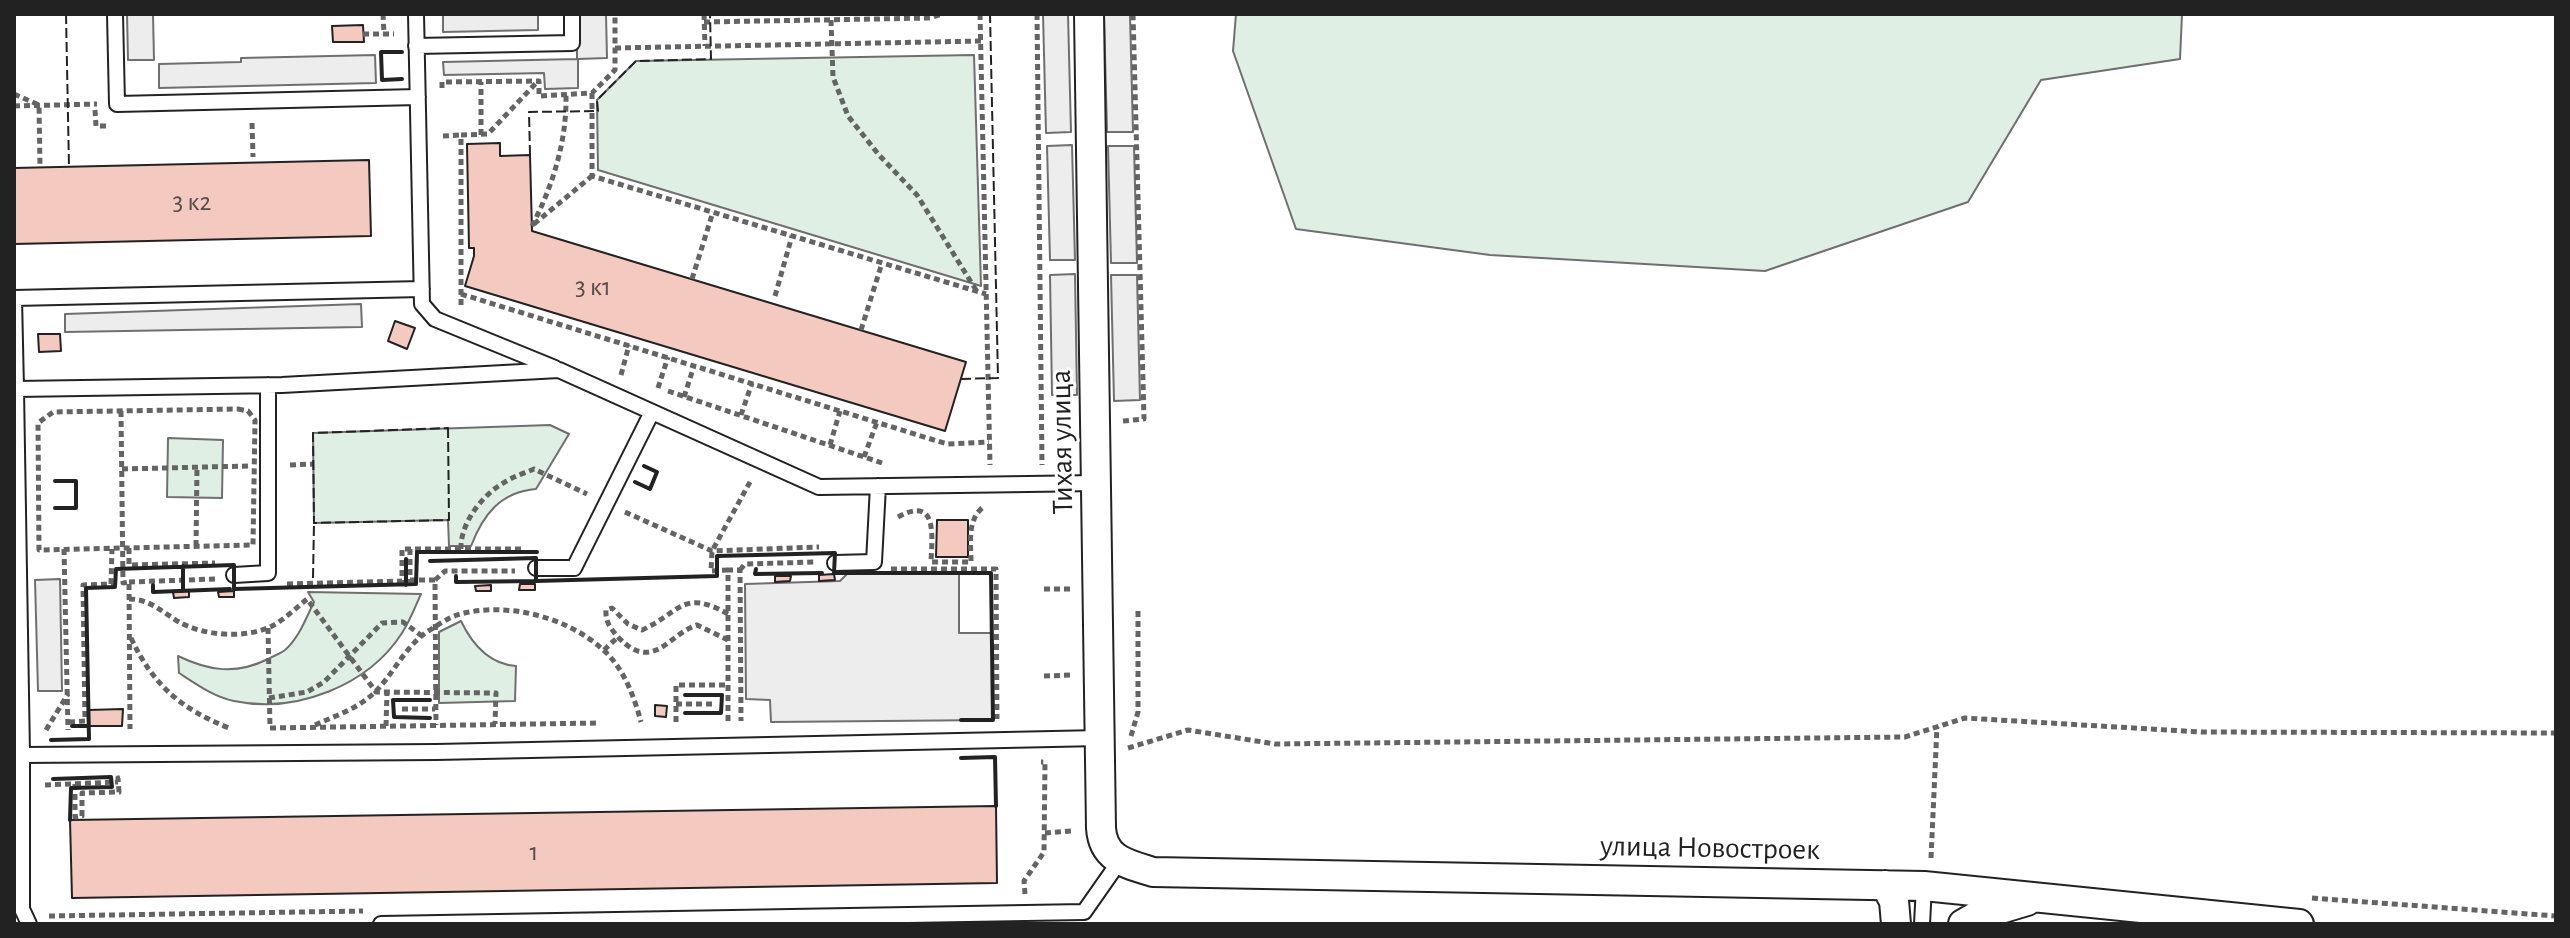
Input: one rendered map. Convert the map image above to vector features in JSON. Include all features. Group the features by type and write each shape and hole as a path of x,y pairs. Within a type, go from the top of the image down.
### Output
{"street":[{"name":"Тихая улица","path":"1089,14 1102,842 1119,862"},
{"name":"улица Новостроек","path":"1119,862 1153,872 1924,886 2299,924"},
{"path":"1885,885 1894,901 1896,924"},
{"path":"1963,924 1977,916 2039,898"}],"lane":[{"path":"115,14 117,104 418,97"},
{"path":"416,14 422,304 435,319 559,370 819,487 1097,483"},
{"path":"416,40 572,43 572,14"},
{"path":"29,924 22,909 14,298 422,289"},
{"path":"16,389 268,385 559,370"},
{"path":"229,569 268,573 261,466 268,385"},
{"path":"536,568 574,568 652,412"},
{"path":"835,563 874,562 878,486"},
{"path":"22,755 436,752 1100,738"},
{"path":"378,917 1084,912 1119,862"},
{"path":"1922,924 1924,886"}],"path":[{"path":"383,14 384,34"},
{"path":"539,81 539,96 592,93 615,70 615,14"},
{"path":"704,14 705,46"},
{"path":"704,22 930,18 942,14"},
{"path":"980,14 990,485"},
{"path":"1037,14 1042,465"},
{"path":"1133,14 1144,419"},
{"path":"831,20 833,77 848,116 917,195 977,291"},
{"path":"363,34 416,40"},
{"path":"615,48 981,41"},
{"path":"442,96 442,82 539,81"},
{"path":"443,136 488,134 539,81"},
{"path":"481,82 481,135"},
{"path":"592,93 592,176"},
{"path":"14,94 39,105"},
{"path":"566,94 566,126 548,195 532,226 592,176"},
{"path":"14,106 117,104"},
{"path":"39,105 40,167"},
{"path":"443,122 443,148"},
{"path":"252,123 253,157"},
{"path":"461,135 461,319"},
{"path":"592,176 986,294"},
{"path":"692,279 713,212"},
{"path":"775,296 792,236"},
{"path":"861,330 882,263"},
{"path":"461,294 947,444 989,442"},
{"path":"621,375 629,345"},
{"path":"658,388 668,357"},
{"path":"684,397 694,366"},
{"path":"606,371 633,380"},
{"path":"741,415 752,383"},
{"path":"646,384 893,466"},
{"path":"121,411 129,565 229,569"},
{"path":"248,411 255,420 261,466 253,545 39,550 38,423 53,412 248,411"},
{"path":"830,445 840,411"},
{"path":"864,457 877,422"},
{"path":"122,469 313,464"},
{"path":"196,546 197,467"},
{"path":"461,549 460,539 472,512 502,483 534,469 712,551 828,546"},
{"path":"737,476 750,482 712,551 711,571 740,570"},
{"path":"895,528 898,516 909,511 925,512 932,524 931,562 971,562 974,515 992,504"},
{"path":"241,545 241,554"},
{"path":"126,548 123,583 206,579"},
{"path":"45,731 69,730 64,549"},
{"path":"69,722 85,721 83,585 111,584 112,549"},
{"path":"275,584 402,581 402,549 533,549"},
{"path":"410,549 410,580 435,580 445,571 509,571"},
{"path":"895,556 895,569"},
{"path":"741,721 740,570 745,564 810,562"},
{"path":"880,569 996,569 997,739"},
{"path":"728,570 728,721"},
{"path":"435,580 436,725"},
{"path":"129,582 130,729"},
{"path":"129,599 149,601 187,626 215,633 240,634 268,628 307,599 376,692"},
{"path":"728,640 697,625 685,629 673,642 653,652 638,650 610,629 606,610 612,608 628,624 642,630 660,622 672,609 691,602 710,604 729,615"},
{"path":"311,727 359,706 376,692 403,654 435,627 457,615 495,610 533,614 578,630 604,650 633,692 641,722"},
{"path":"269,698 307,692 324,682 382,623 403,622 422,636"},
{"path":"268,628 270,728"},
{"path":"129,633 143,663 160,685 185,707 229,728"},
{"path":"604,650 618,637"},
{"path":"676,722 676,685 728,685"},
{"path":"376,692 496,693 495,724"},
{"path":"386,726 387,692"},
{"path":"45,800 45,731 68,694"},
{"path":"676,704 714,704"},
{"path":"402,709 435,709"},
{"path":"1128,748 1188,730 1275,744 1905,737 1965,718 2201,732 2556,733"},
{"path":"715,721 752,721"},
{"path":"626,723 652,722"},
{"path":"664,722 689,722"},
{"path":"256,728 612,723"},
{"path":"1924,886 1930,864 1937,727"},
{"path":"215,728 243,728"},
{"path":"116,730 144,729"},
{"path":"1025,898 1024,881 1044,852 1045,762"},
{"path":"45,785 118,782"},
{"path":"1045,833 1073,831"},
{"path":"46,901 46,916 378,917"},
{"path":"54,924 56,916"}],"green space":[{"path":"1236,14 2182,15 2180,59 2041,80 1968,202 1765,271 1490,255 1296,229 1233,51"},
{"path":"974,55 981,286 598,170 597,100 636,61"},
{"path":"550,425 569,434 536,489 512,495 494,507 481,524 471,546 449,546 448,520 314,523 313,433"},
{"path":"168,438 223,440 222,498 167,497"},
{"path":"308,592 421,594 405,628 388,652 370,668 328,692 305,699 257,704 219,696 179,673 178,656 212,668 234,669 256,664 283,651 298,634 314,602"},
{"path":"461,621 482,651 498,661 516,666 515,701 439,703 439,632"}],"shaded area":[{"path":"127,14 153,14 154,60 128,60"},
{"path":"443,14 538,14 538,30 443,32"},
{"path":"577,14 606,14 607,58 578,59 578,88 545,89 544,73 444,75 443,62 577,59"},
{"path":"1043,14 1068,14 1071,132 1046,133"},
{"path":"1104,15 1130,15 1133,132 1107,132"},
{"path":"375,55 376,83 159,88 159,64 241,62 241,58"},
{"path":"1072,145 1075,260 1050,260 1047,146"},
{"path":"1108,146 1134,146 1137,263 1111,263"},
{"path":"1075,274 1077,395 1052,395 1050,275"},
{"path":"1111,275 1137,275 1140,400 1114,401"},
{"path":"361,304 362,327 65,332 65,314"},
{"path":"848,573 959,573 959,633 992,633 993,720 771,722 770,700 746,699 745,584 840,581"},
{"path":"60,579 62,691 38,691 35,580"}],"building":[{"path":"363,25 364,42 333,42 332,26"},
{"path":"500,143 500,156 530,155 532,231 966,362 945,431 465,286 474,256 474,248 469,248 467,144"},
{"path":"369,160 371,236 14,244 14,168"},
{"path":"395,321 415,328 407,349 388,341"},
{"path":"38,334 60,334 61,351 39,352"},
{"path":"937,520 968,520 968,557 936,557"},
{"path":"834,574 835,580 819,581 819,575"},
{"path":"775,576 791,576 790,581 775,582"},
{"path":"520,584 535,584 535,590 519,590"},
{"path":"491,585 491,591 476,591 475,586"},
{"path":"189,591 189,597 174,598 173,592"},
{"path":"234,591 234,597 219,597 218,592"},
{"path":"655,705 667,706 666,717 655,716"},
{"path":"123,709 122,726 89,726 88,710"},
{"path":"996,806 997,883 72,898 70,820"}],"fence":[{"path":"66,14 69,167"},
{"path":"530,155 529,112 598,111 597,100 636,61 711,59 710,14"},
{"path":"961,379 998,378 990,14"},
{"path":"448,428 449,520 314,523 313,433 448,428"},
{"path":"313,578 314,523"}],"wall":[{"path":"402,52 381,52 382,80 402,79"},
{"path":"635,482 650,489 657,472 644,466"},
{"path":"55,481 76,481 76,508 55,508"},
{"path":"51,740 89,739 86,588 115,587 116,569 234,565 234,589 416,584 417,552 537,552"},
{"path":"430,561 536,558 536,581 717,576 717,556 835,553 834,573 991,573 993,720 961,720"},
{"path":"406,559 406,585"},
{"path":"183,566 183,591"},
{"path":"756,569 755,574 822,573"},
{"path":"456,576 456,582 536,581"},
{"path":"153,585 153,592 230,589"},
{"path":"685,695 722,695 721,713 685,713"},
{"path":"430,700 393,700 394,717 430,718"},
{"path":"72,726 89,726"},
{"path":"961,758 995,757 996,806"},
{"path":"53,779 111,777 112,787 71,788 70,820"}]}
